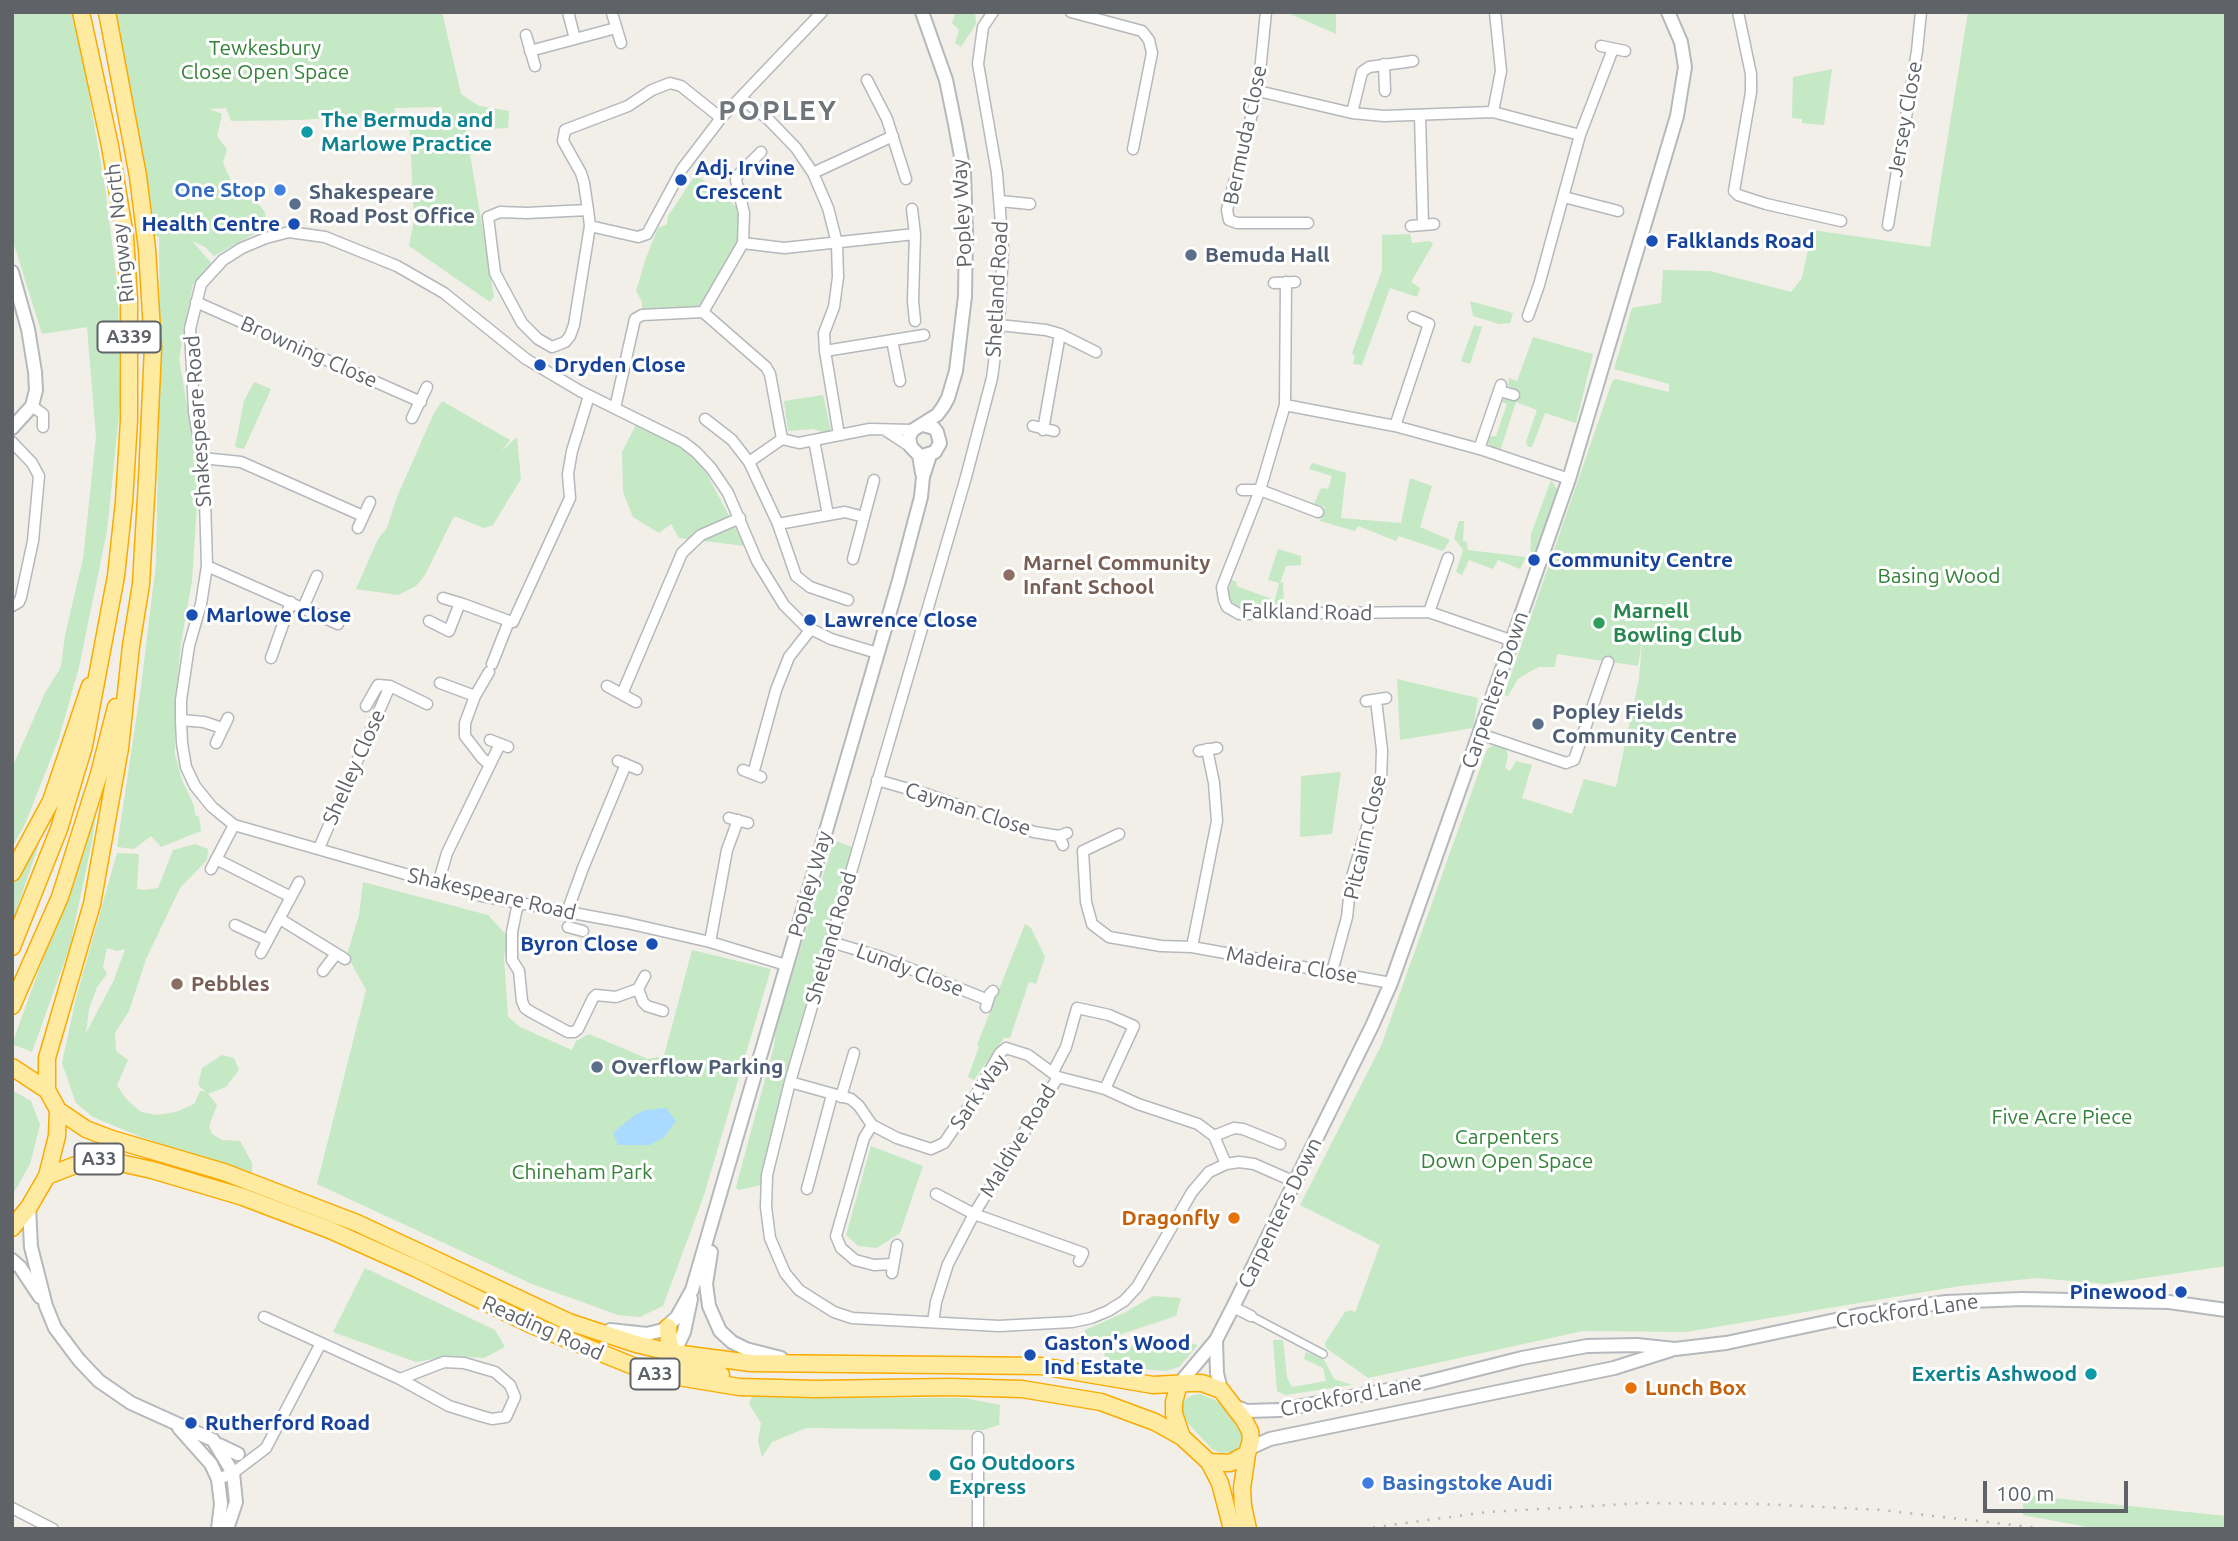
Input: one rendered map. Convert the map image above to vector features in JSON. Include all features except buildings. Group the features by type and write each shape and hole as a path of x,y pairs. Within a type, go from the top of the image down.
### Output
{"highway":[{"name":"Ringway North","path":"80,12 110,146 125,236 129,299 129,420 124,502 116,576 98,664"},
{"name":"Ringway North","path":"107,12 138,176 147,248 153,347 141,584 131,646"},
{"path":"47,1090 47,1058 92,904 108,824 120,748 131,646"},
{"name":"A339","path":"12,1006 60,897 99,774 131,646"},
{"path":"12,873 51,801 79,712 98,664"},
{"name":"A339","path":"12,947 59,829 94,703 98,664"},
{"name":"A33","path":"12,1067 47,1090 58,1110 57,1136 47,1176 29,1207 12,1228"},
{"name":"Reading Road","path":"58,1110 86,1129 112,1139 224,1172 357,1223 569,1322 636,1344 674,1353 751,1363 1041,1366 1122,1381 1153,1385 1179,1384"},
{"name":"Reading Road","path":"47,1176 86,1161 102,1159 152,1170 243,1197 330,1230 532,1325 648,1372 739,1387 1005,1387 1101,1402 1155,1422 1182,1437"},
{"name":"A33","path":"668,1327 669,1344 682,1364 691,1369 747,1379 870,1382 883,1389"},
{"name":"A33","path":"1179,1384 1202,1383 1221,1390"},
{"path":"1179,1384 1174,1415 1182,1437"},
{"path":"1221,1390 1250,1431 1242,1488 1248,1529"},
{"name":"A33","path":"1182,1437 1209,1462 1220,1483 1232,1529"},
{"path":"1209,1462 1230,1463 1248,1451"}],"street":[{"path":"568,12 575,39"},
{"name":"Popley Way","path":"674,1353 684,1332 692,1290 921,497 920,453 909,437 918,427 937,415 948,398 959,355 965,296 964,184 946,80 922,12"},
{"name":"Shetland Road","path":"993,12 983,27 978,64 997,173 1003,249 999,325 992,378 790,1082 767,1175 766,1208 770,1238 785,1273 799,1290 817,1303 852,1318 999,1326 1049,1324 1091,1318 1124,1301 1137,1287 1199,1182 1209,1172 1226,1164"},
{"path":"1071,12 1142,31 1149,40 1152,53 1133,149"},
{"name":"Bermuda Close","path":"1266,12 1258,91 1227,210 1229,220 1237,223 1308,223"},
{"path":"1493,112 1501,71 1495,12"},
{"name":"Carpenters Down","path":"1179,1384 1216,1340 1391,983 1480,734 1569,479 1677,116 1685,67 1681,42 1668,12"},
{"path":"1738,12 1751,74 1751,92 1734,191 1738,195 1766,204 1841,221"},
{"name":"Jersey Close","path":"1888,225 1921,12"},
{"path":"612,13 621,43"},
{"path":"590,226 638,237 646,234 682,169 720,118 818,14"},
{"path":"530,51 615,28"},
{"path":"526,35 535,66"},
{"path":"1601,46 1625,51"},
{"path":"1528,316 1580,135 1613,49"},
{"path":"1352,113 1362,72 1369,67 1413,61"},
{"path":"1384,64 1385,91"},
{"path":"867,80 893,136 906,180"},
{"path":"588,210 500,212 488,217 495,273 522,323 538,339 552,346 565,342 575,325 590,226 588,210 581,173 563,141 565,130 628,106 652,90 670,83 681,86 720,118"},
{"path":"1258,91 1352,113 1420,115 1493,112 1580,135"},
{"path":"741,98 781,133 813,173 828,208 837,243 838,278 834,307 824,333 839,435"},
{"path":"1411,226 1429,225 1420,115"},
{"path":"813,173 893,136"},
{"path":"703,312 743,243 744,213 737,176 761,152"},
{"path":"1564,197 1618,211"},
{"path":"1000,201 1030,204"},
{"path":"912,209 915,234 915,321"},
{"name":"Shakespeare Road","path":"786,965 710,943 438,884 234,825 212,807 195,786 186,767 181,720 181,700 189,646 201,604 207,566 202,458 194,412 190,329 201,284 215,267 232,254 254,242 279,234 309,233 397,266 444,293 526,359 589,396 683,442 696,452 728,493 767,581 796,619 831,639 877,653"},
{"path":"743,243 784,248 915,234"},
{"path":"12,272 28,329 36,390 32,406 12,428"},
{"name":"Falkland Road","path":"1274,283 1291,282 1285,405 1260,489 1222,587 1224,600 1230,610 1246,615 1429,612 1513,641"},
{"name":"Browning Close","path":"196,302 421,402"},
{"path":"615,408 635,319 642,315 703,312 766,367 770,374 782,439"},
{"path":"1395,426 1429,324 1413,317"},
{"path":"999,325 1060,334 1096,352"},
{"path":"1043,429 1060,334"},
{"path":"825,351 924,335"},
{"path":"892,340 900,381"},
{"path":"412,418 427,387"},
{"path":"1479,449 1500,388 1514,395"},
{"path":"443,598 513,622 570,498 568,474 572,451 589,396"},
{"path":"1285,405 1395,426 1479,449 1569,479"},
{"path":"32,406 43,414 43,427"},
{"name":"Popley Way","path":"920,453 938,448 940,443 937,415"},
{"path":"705,419 732,440 749,463 778,524 790,565 802,582 848,600"},
{"path":"749,463 782,439 799,443 870,429 929,426 937,432"},
{"path":"885,430 920,453"},
{"path":"814,440 828,514"},
{"path":"12,442 32,463 39,476 33,541 21,597 19,602 12,606"},
{"path":"202,458 241,462 363,516"},
{"path":"853,559 874,480"},
{"path":"1242,490 1260,489 1318,512"},
{"path":"358,528 370,502"},
{"path":"778,524 845,512 863,517"},
{"path":"622,694 682,553 701,536 740,518"},
{"path":"1429,612 1448,558"},
{"path":"207,566 338,624"},
{"path":"303,608 317,576"},
{"path":"271,658 291,602"},
{"path":"429,621 449,631 460,603"},
{"path":"490,765 465,736 465,723 509,621"},
{"path":"752,774 780,679 789,657 811,629"},
{"path":"1480,734 1566,763 1574,760 1608,662"},
{"path":"440,683 475,696"},
{"name":"Shelley Close","path":"366,706 378,685 390,686 427,704"},
{"name":"Shelley Close","path":"319,848 390,686"},
{"path":"607,686 636,702"},
{"name":"Pitcairn Close","path":"1332,972 1347,917 1351,880 1381,781 1382,750 1376,700"},
{"path":"216,743 228,718"},
{"path":"181,720 204,722 222,728"},
{"path":"438,884 447,853 499,744"},
{"path":"1192,947 1217,821 1208,749"},
{"path":"583,932 570,927 583,868 622,763 637,769"},
{"name":"Cayman Close","path":"877,780 926,794 1034,832 1063,838"},
{"path":"710,943 727,850 738,820"},
{"path":"234,825 214,864 291,897"},
{"name":"Madeira Close","path":"1119,834 1083,851 1086,902 1092,924 1109,937 1161,946 1192,947 1391,983"},
{"path":"261,953 299,882"},
{"path":"518,903 512,932 512,960 519,971 525,1008 531,1012 568,1032 574,1032 593,998 597,995 616,997 638,989 645,976"},
{"path":"280,919 341,957 323,971"},
{"path":"235,925 267,940"},
{"name":"Lundy Close","path":"831,942 881,957 989,1000"},
{"path":"638,989 647,1006 663,1011"},
{"path":"1056,1074 1077,1008 1109,1015 1134,1027 1105,1089"},
{"name":"Sark Way","path":"836,1096 851,1099 872,1125 897,1138 931,1149 944,1143 1000,1053 1006,1048 1028,1055 1056,1074"},
{"path":"807,1189 836,1096 854,1053"},
{"name":"Maldive Road","path":"933,1322 933,1313 948,1264 974,1214 1056,1074 1105,1089 1138,1104 1198,1124 1214,1136"},
{"path":"790,1082 836,1096"},
{"path":"872,1125 864,1138 836,1236 841,1248 855,1260 892,1268 897,1245"},
{"path":"1281,1147 1243,1129 1234,1128 1214,1136 1226,1164 1254,1164 1295,1182"},
{"path":"936,1194 974,1214 1083,1253 1079,1261"},
{"path":"29,1207 31,1247 46,1306 55,1328 99,1381 131,1403 176,1425 198,1432 226,1450 237,1469 236,1502 227,1529"},
{"path":"715,1214 716,1225 706,1284 709,1306 720,1331 732,1342 746,1349 812,1364"},
{"path":"12,1260 20,1267 46,1306"},
{"name":"Popley Way","path":"668,1327 677,1317 692,1290"},
{"name":"Crockford Lane","path":"1248,1451 1270,1439 1377,1423 1614,1368 1675,1349 1732,1342 1902,1307 1964,1300 2169,1302 2226,1310"},
{"path":"1233,1307 1323,1354"},
{"path":"264,1317 400,1379 449,1406 492,1419 506,1417 514,1397 510,1385 495,1372 464,1363 444,1362 400,1379"},
{"path":"569,1322 647,1334 668,1327"},
{"name":"Carpenters Down","path":"1216,1340 1217,1373 1221,1390"},
{"path":"218,1479 266,1448 321,1343"},
{"name":"Crockford Lane","path":"1234,1406 1247,1411 1280,1410 1415,1385 1522,1358 1587,1346 1637,1345 1675,1349"},
{"path":"648,1372 659,1367 674,1353"},
{"path":"423,1391 425,1369"},
{"path":"176,1425 211,1464 218,1479 222,1504 218,1529"},
{"path":"978,1437 978,1529"},
{"path":"214,1440 237,1469"},
{"path":"211,1464 225,1457"},
{"path":"12,1508 53,1529"}],"green space":[{"path":"12,12 71,12 84,66 105,187 118,290 120,406 107,531 79,667 59,738 25,824 12,848 12,768 45,693 61,667 65,635 83,559 96,437 87,327 42,334 12,238"},
{"name":"Tewkesbury Close Open Space","path":"113,12 442,12 461,94 479,106 509,111 508,128 466,130 494,297 490,302 409,246 414,220 409,114 442,114 442,107 394,108 398,120 344,117 231,121 226,108 209,109 222,114 217,136 227,149 223,163 231,181 241,195 255,199 264,211 269,226 214,256 205,247 192,241 215,267 193,284 179,359 199,475 192,581 181,643 175,706 175,754 195,815 199,817 201,831 161,847 151,836 134,849 117,847 156,563 160,358 159,237 151,235"},
{"path":"956,12 975,12 976,24 961,47 955,43 959,30 952,23"},
{"path":"1286,12 1336,12 1336,34"},
{"path":"1968,12 2226,12 2226,1266 2105,1284 2037,1278 1960,1286 1686,1332 1583,1331 1368,1378 1326,1348 1325,1343 1345,1312 1352,1310 1355,1313 1380,1245 1300,1205 1381,1046 1487,749 1496,744 1506,748 1508,757 1505,768 1510,771 1516,761 1532,765 1522,798 1572,814 1584,779 1616,787 1639,679 1642,641 1638,666 1557,654 1555,667 1539,667 1529,672 1518,679 1508,696 1504,695 1612,382 1615,379 1669,392 1669,384 1614,369 1632,308 1661,303 1663,270 1710,271 1791,292 1802,278 1812,230 1930,247"},
{"path":"1832,69 1824,125 1802,123 1802,119 1792,118 1793,77"},
{"path":"696,174 744,213 743,243 703,312 642,315 642,302 636,291 646,258 658,228 667,224 668,216"},
{"path":"1410,234 1412,243 1430,241 1433,244 1411,282 1420,288 1417,297 1390,288 1362,365 1353,364 1355,356 1352,353 1382,270 1382,235"},
{"path":"1470,301 1513,313 1510,323 1499,324 1473,316"},
{"path":"1474,325 1482,327 1470,364 1461,361"},
{"path":"1533,337 1593,354 1576,423 1545,413 1532,447 1528,447 1526,442 1537,410 1516,402 1500,451 1493,449 1487,437 1496,436 1507,404 1500,401 1506,398 1514,400 1517,392 1508,385 1509,378 1517,381"},
{"path":"254,382 271,389 244,449 235,447 244,401"},
{"path":"823,395 832,435 813,429 788,431 784,401"},
{"path":"442,401 510,440 501,452 517,437 521,479 493,525 484,528 454,516 425,575 416,586 398,595 356,589 378,539 387,528 397,497 434,413"},
{"path":"638,421 688,450 702,465 745,546 679,538 671,524 659,533 633,517 623,492 622,452"},
{"path":"1312,463 1346,473 1341,518 1401,523 1410,478 1432,486 1420,527 1450,540 1443,551 1399,536 1396,541 1358,526 1355,531 1320,521 1325,507 1314,504 1321,488 1328,489 1332,476 1309,469"},
{"path":"1551,480 1559,492 1530,571 1531,534"},
{"path":"1459,521 1464,521 1463,541 1467,542 1468,550 1526,557 1520,569 1498,560 1493,569 1469,560 1462,575 1456,572 1463,550 1454,538"},
{"path":"1278,549 1301,556 1301,565 1286,566 1280,583 1283,582 1284,608 1251,607 1249,610 1235,606 1228,597 1231,580 1237,582 1236,586 1275,600 1279,583 1268,580"},
{"path":"1397,679 1478,698 1473,728 1400,740"},
{"path":"1341,772 1332,834 1300,837 1301,776"},
{"path":"96,813 70,946 32,1052 12,1044"},
{"path":"834,840 857,849 767,1184 738,1190 736,1187 774,1046 776,1027"},
{"path":"40,841 12,923 12,887"},
{"path":"195,844 208,849 207,860 180,888 146,959 129,1011 115,1033 116,1051 128,1060 117,1085 126,1099 141,1112 157,1115 176,1112 194,1104 200,1091 206,1092 198,1085 202,1068 222,1055 234,1058 239,1070 226,1087 208,1094 217,1105 209,1126 212,1134 222,1140 240,1141 252,1163 252,1176 93,1117 76,1103 62,1063 76,998 117,853 139,854 137,889 144,890 158,888 173,850","holes":["107,948 117,951 125,949 114,980 86,1033 89,1009 97,987 107,974 103,967"]},
{"name":"Chineham Park","path":"363,882 488,915 508,937 504,957 508,1017 520,1027 572,1050 576,1041 589,1034 648,1059 664,1056 692,950 771,969 704,1195 663,1306 640,1317 618,1315 532,1284 317,1184 366,990 347,955 359,915"},
{"path":"1025,924 1031,928 1045,957 1036,984 1029,982 1010,1038 1004,1038 974,1080 968,1077 979,1047 977,1045"},
{"path":"12,1090 31,1101 40,1125 30,1164 12,1196"},
{"path":"871,1146 923,1166 900,1233 877,1248 858,1246 846,1235"},
{"path":"365,1268 495,1330 505,1347 484,1358 450,1356 416,1362 333,1332"},
{"path":"1153,1296 1181,1298 1176,1316 1104,1340 1085,1336 1085,1330 1126,1312"},
{"path":"1177,1339 1198,1345 1179,1367 1166,1371 1143,1369 1105,1359 1104,1350 1158,1342 1174,1352"},
{"path":"1273,1340 1283,1340 1287,1377 1292,1387 1326,1381 1323,1368 1304,1359 1306,1352 1324,1360 1334,1379 1352,1385 1285,1395 1277,1391"},
{"path":"1201,1394 1217,1401 1226,1410 1243,1436 1243,1442 1238,1449 1221,1453 1212,1449 1182,1417 1183,1403 1187,1398"},
{"path":"752,1397 965,1398 1000,1405 999,1425 983,1430 806,1428 772,1442 762,1457 758,1441 761,1423 749,1404"},
{"path":"2023,1495 2226,1516 2226,1529 2098,1529 2023,1515"}],"water":[{"path":"666,1108 676,1121 664,1137 650,1145 618,1145 613,1133 635,1115 645,1110"}],"railway":[{"path":"1362,1529 1487,1512 1644,1503 1762,1504 1882,1510 2048,1529"}],"place":[{"name":"The Bermuda and Marlowe Practice","path":"307,132"},
{"name":"Adj. Irvine Crescent","path":"681,180"},
{"name":"One Stop","path":"280,190"},
{"name":"Shakespeare Road Post Office","path":"295,204"},
{"name":"Health Centre","path":"294,224"},
{"name":"Falklands Road","path":"1652,241"},
{"name":"Bemuda Hall","path":"1191,255"},
{"name":"Dryden Close","path":"540,365"},
{"name":"Community Centre","path":"1534,560"},
{"name":"Marnel Community Infant School","path":"1009,575"},
{"name":"Marlowe Close","path":"192,615"},
{"name":"Lawrence Close","path":"810,620"},
{"name":"Marnell Bowling Club","path":"1599,623"},
{"name":"Popley Fields Community Centre","path":"1538,724"},
{"name":"Byron Close","path":"652,944"},
{"name":"Pebbles","path":"177,984"},
{"name":"Overflow Parking","path":"597,1067"},
{"name":"Dragonfly","path":"1234,1218"},
{"name":"Pinewood","path":"2181,1292"},
{"name":"Gaston's Wood Ind Estate","path":"1030,1355"},
{"name":"Exertis Ashwood","path":"2091,1374"},
{"name":"Lunch Box","path":"1631,1388"},
{"name":"Rutherford Road","path":"191,1423"},
{"name":"Go Outdoors Express","path":"935,1475"},
{"name":"Basingstoke Audi","path":"1368,1483"}],"district":[{"name":"POPLEY","path":"778,111"}],"park label":[{"name":"Basing Wood","path":"1939,576"},
{"name":"Five Acre Piece","path":"2062,1117"},
{"name":"Carpenters Down Open Space","path":"1507,1149"}]}
